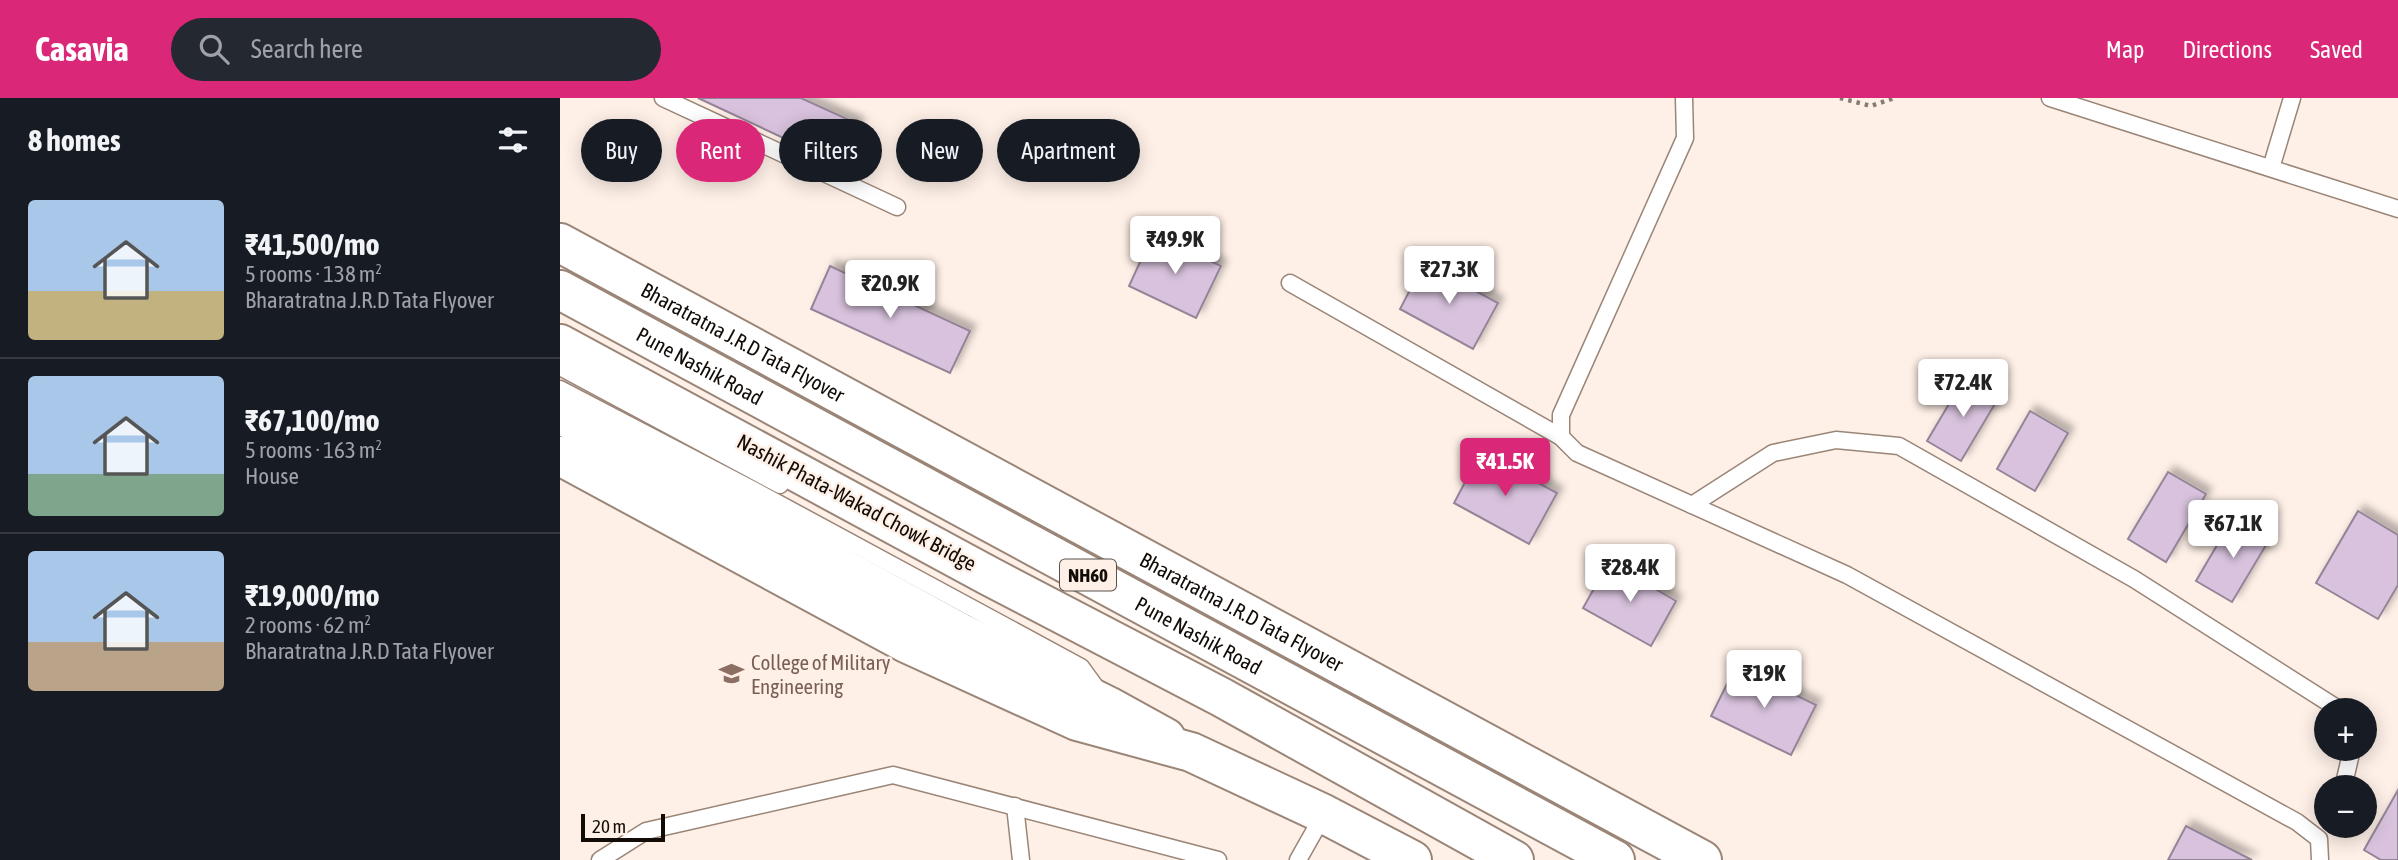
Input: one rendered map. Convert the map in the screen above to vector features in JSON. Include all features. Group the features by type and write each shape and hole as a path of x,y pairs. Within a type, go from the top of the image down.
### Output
{"main road":[{"name":"Bharatratna J.R.D Tata Flyover","path":"560,243 1702,860"},
{"name":"Pune Nashik Road","path":"560,290 1615,860"},
{"path":"560,344 1221,697 1514,860"},
{"path":"560,414 959,632 1108,706 1191,752 1324,814 1412,860"},
{"path":"560,456 908,644 1077,721 1191,752"}],"lane":[{"path":"663,98 897,207"},
{"path":"1561,438 1561,415 1685,138 1684,98"},
{"path":"2050,98 2398,209"},
{"path":"2271,169 2292,98"},
{"path":"1290,283 1561,438 1577,453 1847,575 2297,822 2314,828"},
{"name":"Nashik Phata-Wakad Chowk Bridge","path":"560,367 793,491"},
{"name":"Nashik Phata-Wakad Chowk Bridge","path":"560,389 760,493 1082,667 1108,706"},
{"path":"1692,505 1773,453 1836,440 1899,446 2134,579 2321,698"},
{"path":"1092,649 1141,655"},
{"path":"600,860 646,831 893,775 1218,860"},
{"path":"1015,806 1021,860"},
{"path":"1297,860 1324,814"},
{"path":"2320,860 2322,838"}],"path":[{"path":"1840,98 1871,106 1895,98"}],"building":[{"path":"698,98 801,98 847,119 779,119 779,136 765,129 765,119 743,119"},
{"path":"1153,234 1221,266 1196,318 1129,286"},
{"path":"1424,263 1498,303 1473,349 1400,309"},
{"path":"830,266 970,331 950,373 811,309"},
{"path":"1965,377 1999,397 1961,461 1927,441"},
{"path":"2030,411 2068,433 2035,491 1997,469"},
{"path":"1481,452 1557,493 1529,544 1454,503"},
{"path":"2168,472 2206,494 2166,562 2128,539"},
{"path":"2358,511 2398,535 2398,585 2378,619 2316,583"},
{"path":"2233,518 2269,540 2232,602 2196,581"},
{"path":"1609,562 1676,601 1651,646 1583,608"},
{"path":"1736,666 1816,705 1791,755 1711,716"},
{"path":"2398,790 2398,860 2381,860 2364,850 2371,838 2377,838 2377,827"},
{"path":"2186,826 2252,860 2168,860"}],"place":[{"name":"College of Military Engineering","path":"731,674"}]}
